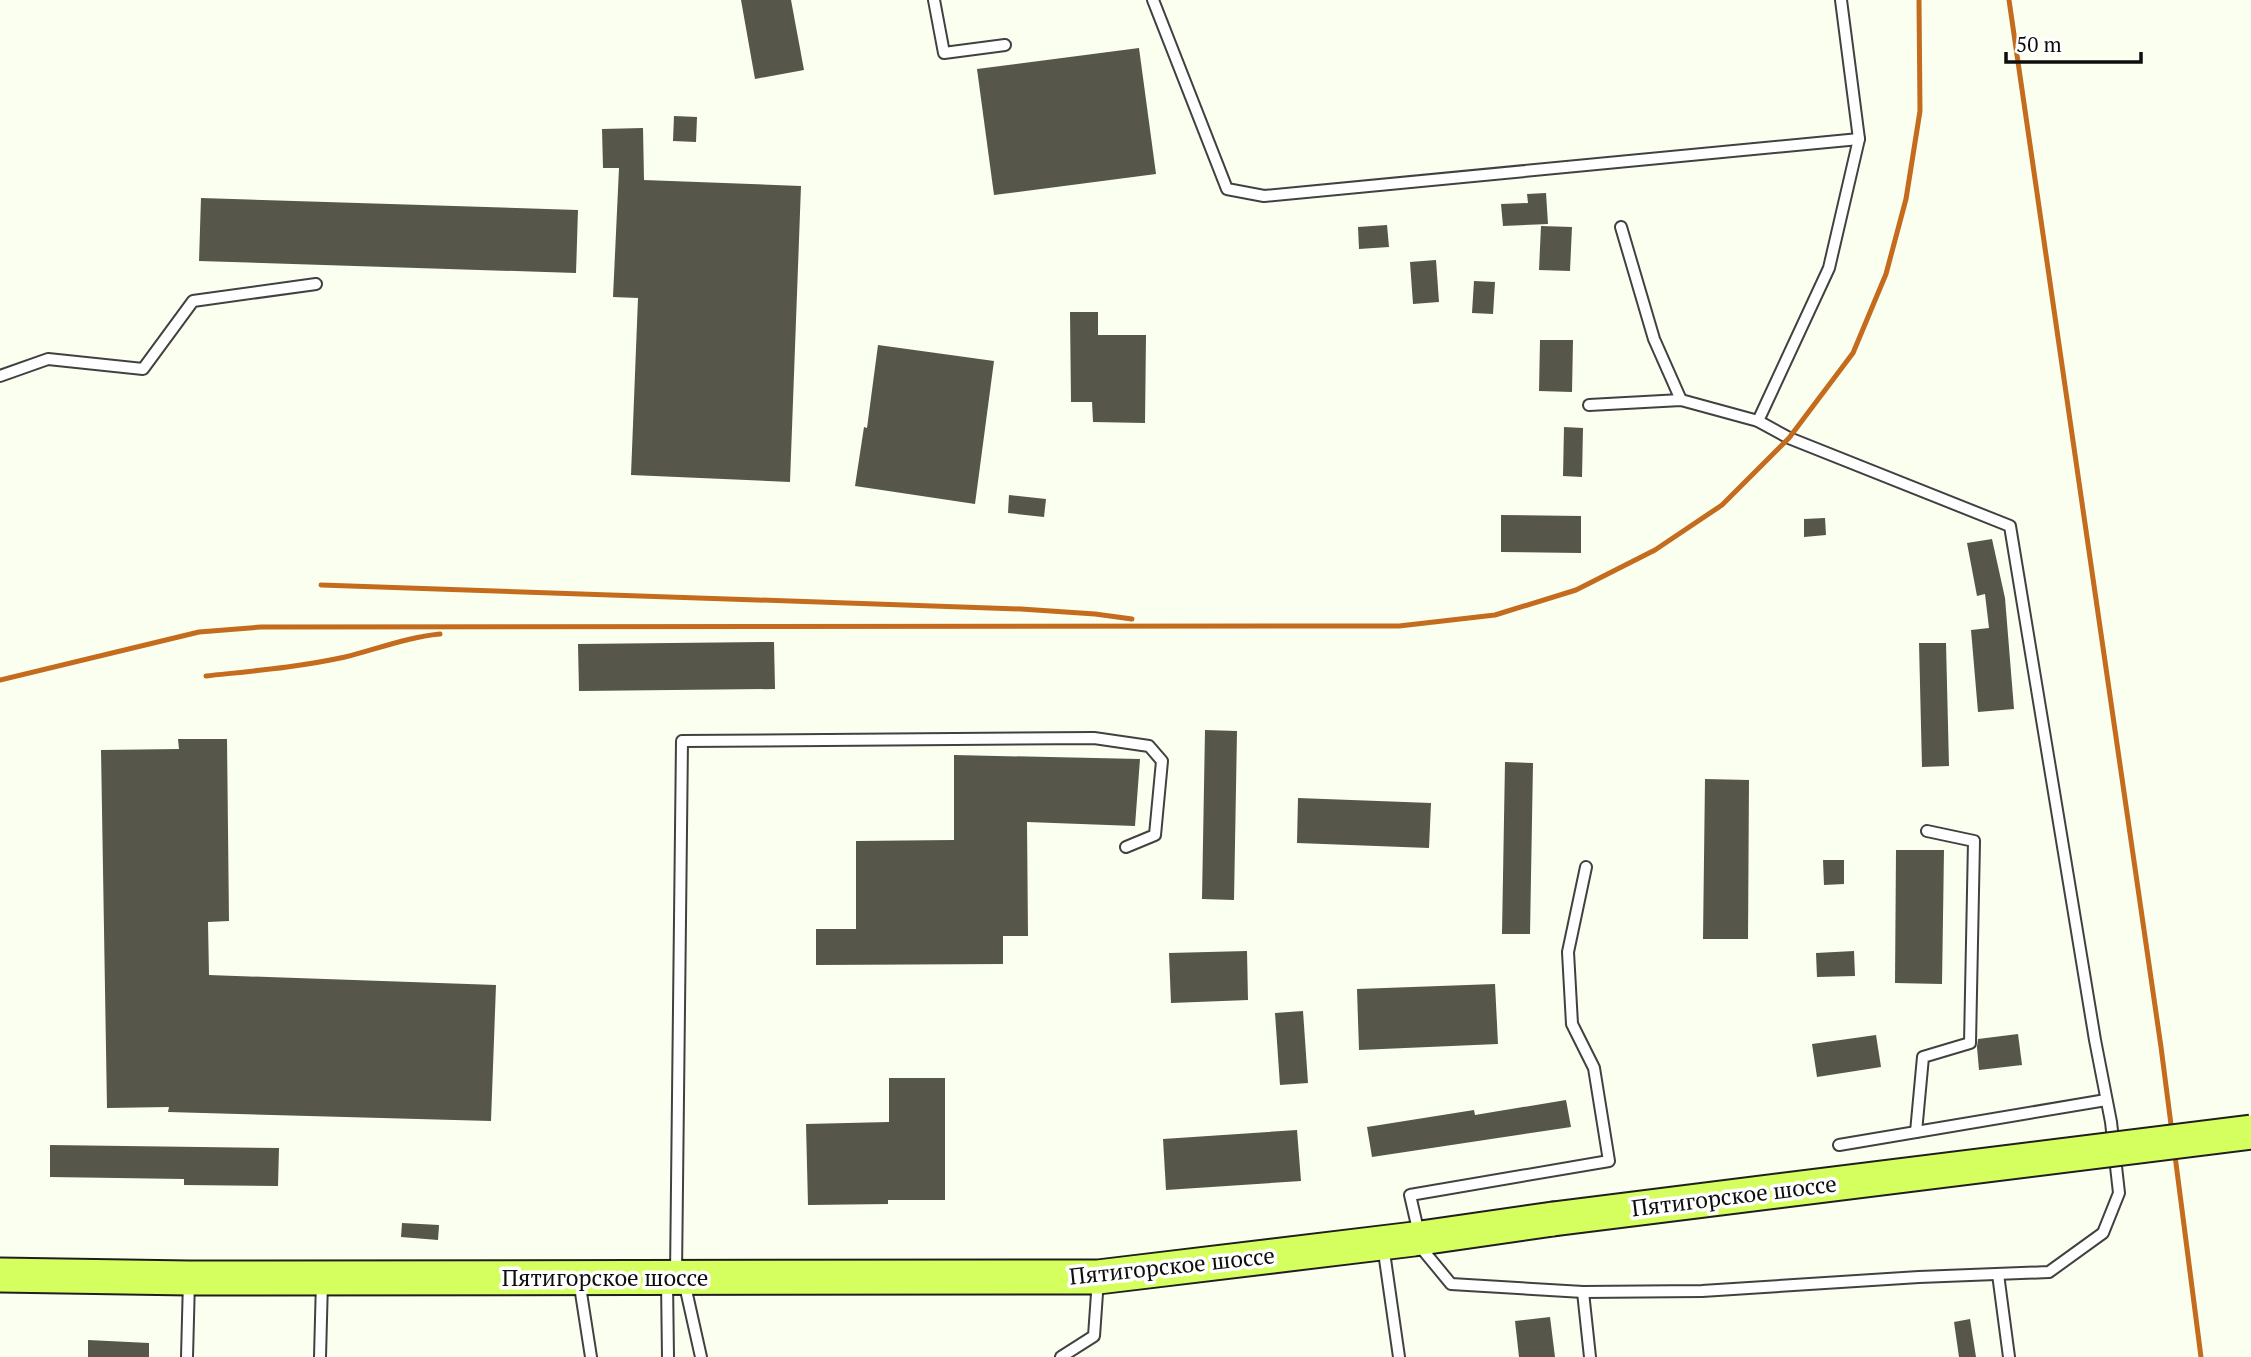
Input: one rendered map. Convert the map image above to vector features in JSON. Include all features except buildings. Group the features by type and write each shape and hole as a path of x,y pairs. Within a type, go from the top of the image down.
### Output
{"main road":[{"name":"Пятигорское шоссе","path":"0,1275 189,1278 1098,1277 2251,1132"}],"lane":[{"path":"934,0 944,53 1005,45"},
{"path":"1153,0 1227,189 1264,196 1859,139"},
{"path":"1758,421 1829,268 1859,139 1841,0"},
{"path":"1621,228 1654,339 1681,400"},
{"path":"0,376 48,359 143,369 193,301 316,284"},
{"path":"1405,1239 1451,1284 1583,1292 1702,1291 2049,1272 2103,1233 2119,1194 2106,1100 2010,526 1789,438 1758,421 1681,400 1589,405"},
{"path":"668,1357 675,1278 682,741 1094,738 1149,746 1161,761 1155,835 1126,847"},
{"path":"1916,1132 1923,1057 1970,1043 1974,841 1927,831"},
{"path":"1399,1357 1410,1195 1609,1161 1594,1068 1572,1024 1568,952 1586,867"},
{"path":"1839,1145 2106,1100"},
{"path":"1998,1274 2009,1357"},
{"path":"1061,1357 1094,1336 1098,1277"},
{"path":"187,1357 189,1278"},
{"path":"320,1357 322,1278"},
{"path":"579,1278 591,1357"},
{"path":"675,1278 701,1357"},
{"path":"1583,1292 1590,1357"}],"railway":[{"path":"0,680 199,632 261,627 1399,626 1495,615 1576,590 1655,550 1722,505 1789,438 1853,353 1886,274 1906,199 1920,111 1919,0"},
{"path":"2009,0 2161,1047 2201,1357"},
{"path":"321,585 1021,609 1132,619"},
{"path":"206,676 345,657 404,640 440,634"}]}
